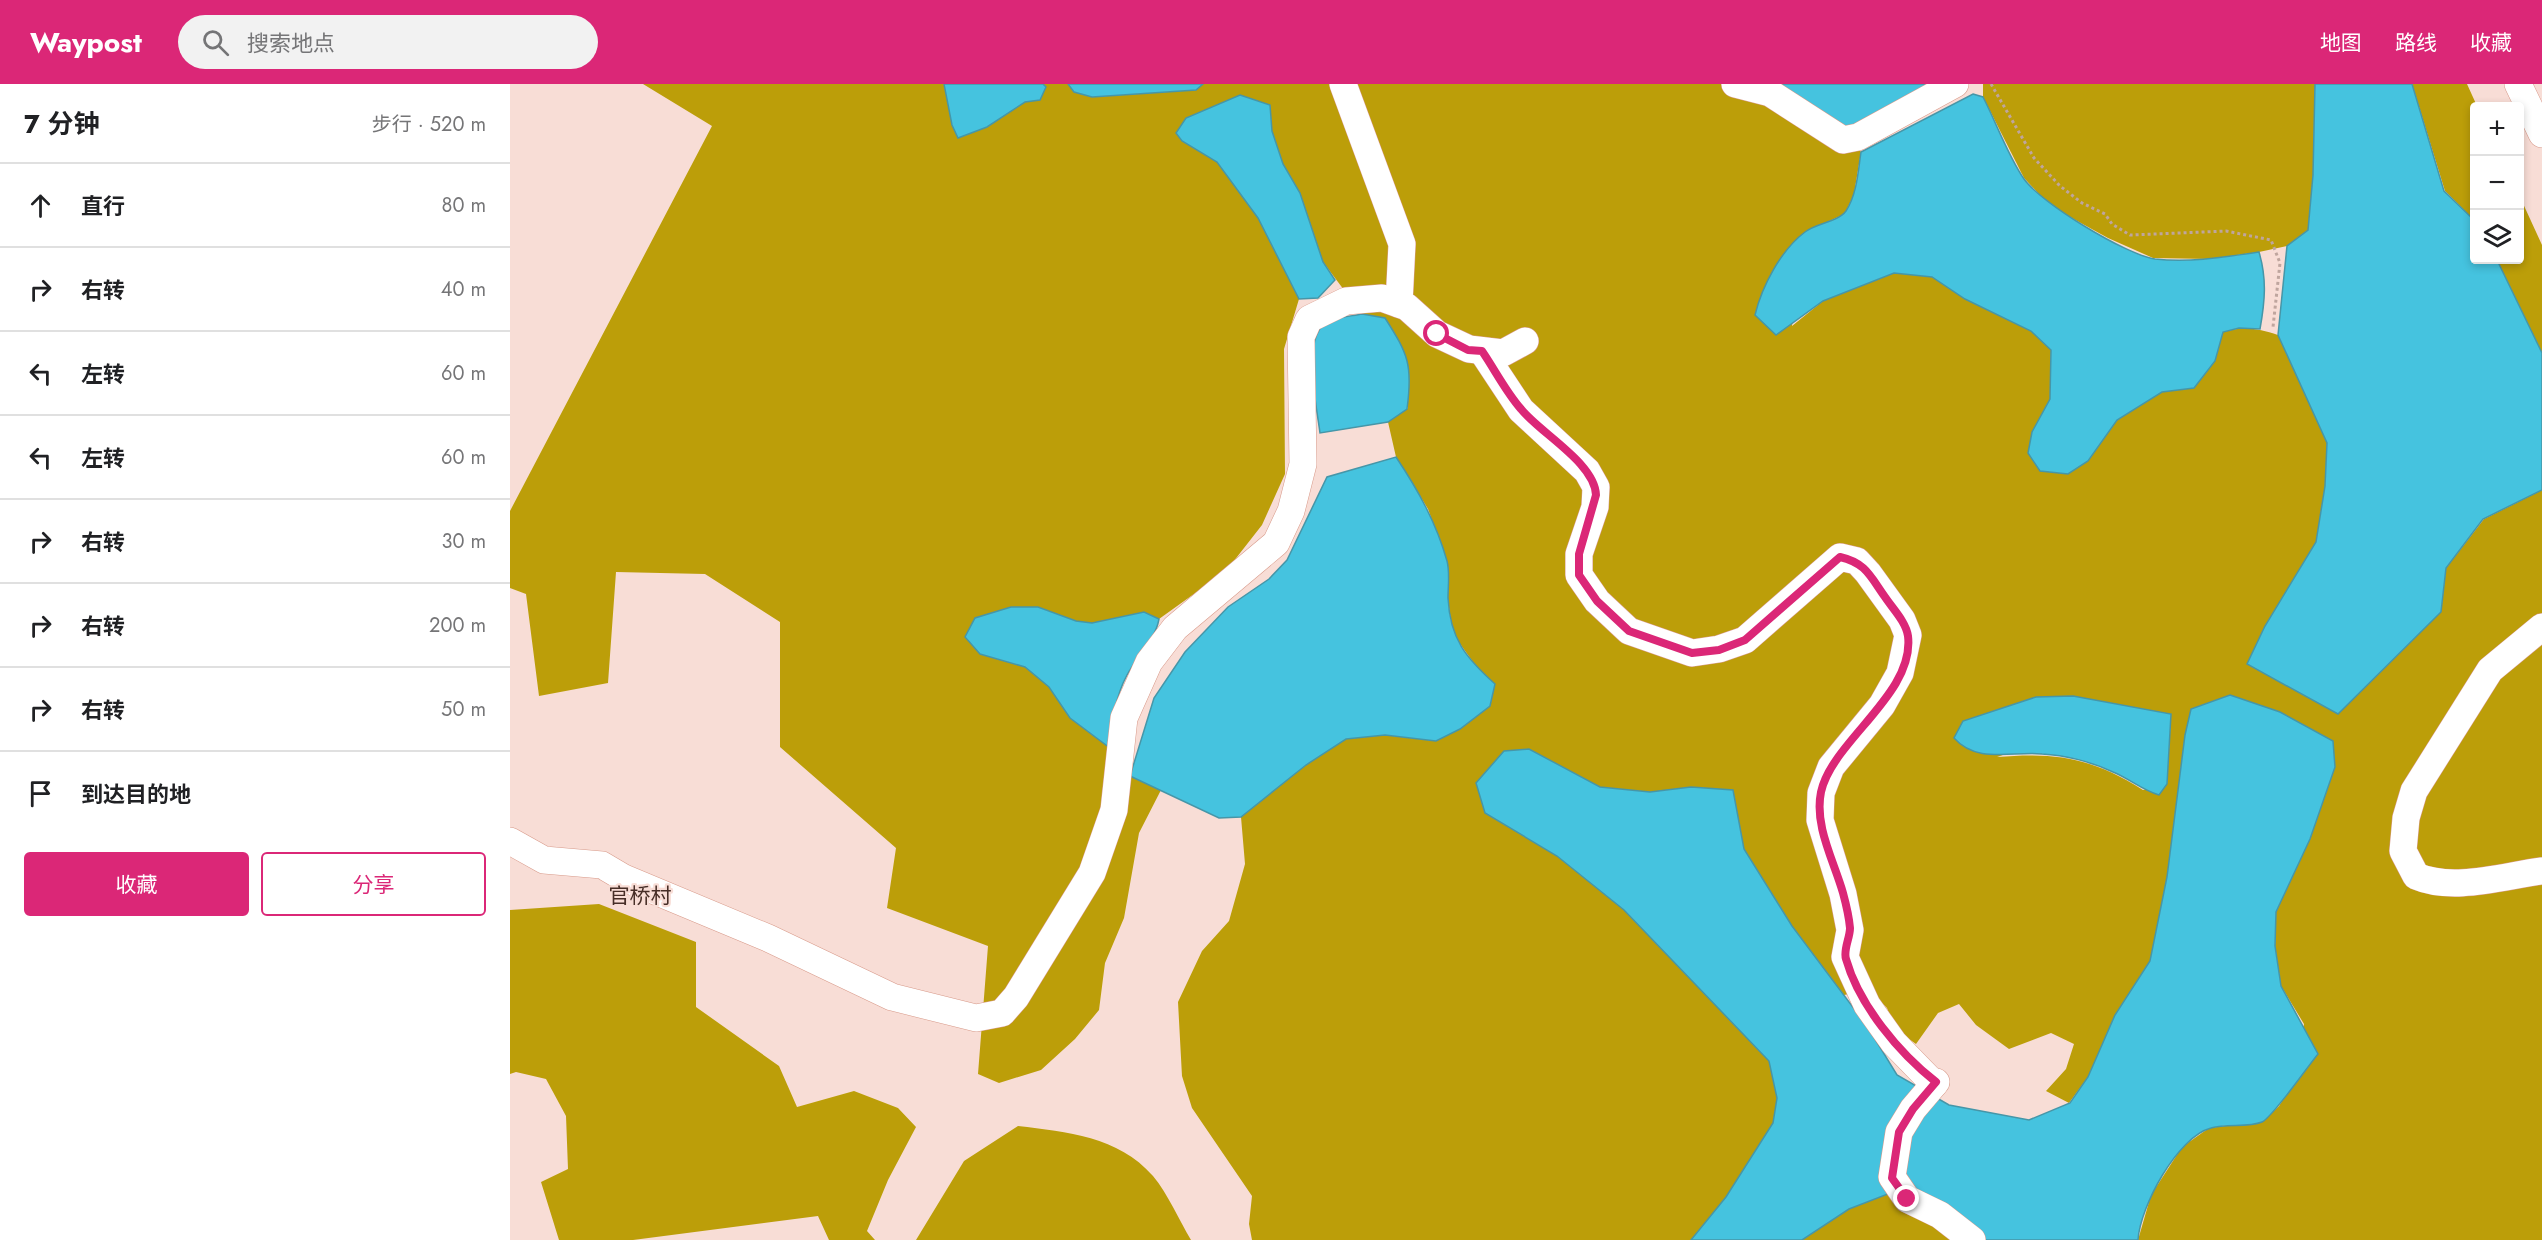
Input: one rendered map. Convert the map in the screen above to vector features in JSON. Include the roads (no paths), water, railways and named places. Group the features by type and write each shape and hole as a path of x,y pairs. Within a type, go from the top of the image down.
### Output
{"street":[{"path":"1344,84 1402,244 1399,304"},
{"path":"1735,84 1770,93 1843,140 1858,137 1955,84"},
{"path":"2518,84 2542,134"},
{"path":"510,841 544,860 602,865 624,878 768,938 892,997 976,1018 1002,1013 1016,997 1092,873 1114,810 1125,718 1149,662 1175,628 1276,543 1291,511 1303,464 1301,337 1309,319 1346,301 1382,298 1407,308 1437,334 1468,350 1503,353 1525,340"},
{"path":"1482,351 1521,410 1587,471 1596,487 1594,507 1579,554 1579,575 1597,601 1629,631 1692,653 1719,650 1745,640 1840,557 1857,561 1902,620 1908,635 1900,673 1882,705 1831,767 1821,792 1820,820 1843,894 1850,930 1845,957 1868,1005 1894,1043 1936,1082 1913,1109 1899,1132 1892,1178 1907,1199 1940,1215 1972,1240"},
{"path":"2542,627 2490,670 2466,706 2415,791 2406,818 2403,851 2416,876 2431,882 2466,882 2542,871"}],"water":[{"path":"944,84 1043,84 1046,87 1040,100 1025,102 987,127 958,138 952,125"},
{"path":"1068,84 1203,84 1196,90 1092,97 1074,92"},
{"path":"1770,84 1936,84 1864,128 1844,128"},
{"path":"2315,84 2412,84 2444,191 2470,216 2470,264 2499,264 2542,353 2542,490 2483,519 2446,568 2441,612 2338,714 2247,664 2265,626 2316,542 2325,486 2327,443 2278,335 2287,246 2308,230 2313,175"},
{"path":"1973,94 1983,97 2007,150 2024,179 2033,189 2065,214 2105,238 2155,259 2194,260 2259,252 2262,262 2264,290 2260,329 2239,328 2223,332 2215,361 2194,388 2162,392 2117,420 2088,461 2068,474 2040,471 2028,453 2032,432 2050,399 2051,350 2031,331 1965,299 1932,277 1894,273 1823,301 1776,335 1755,315 1762,292 1788,248 1805,232 1838,218 1846,211 1855,190 1861,152"},
{"path":"1240,95 1270,105 1272,131 1283,164 1300,193 1323,262 1335,280 1318,298 1299,299 1258,218 1217,162 1182,141 1176,133 1186,118"},
{"path":"1362,314 1385,318 1404,351 1409,370 1407,409 1388,422 1320,433 1312,372 1315,340 1320,328 1329,321"},
{"path":"1396,457 1426,507 1443,547 1448,570 1449,612 1456,636 1468,656 1495,684 1490,706 1460,729 1436,741 1385,735 1346,739 1306,765 1241,817 1219,818 1130,776 1154,698 1185,652 1228,607 1269,579 1287,560 1327,477"},
{"path":"1011,607 1038,607 1076,621 1092,623 1144,612 1159,619 1154,634 1127,675 1120,692 1113,720 1110,748 1070,718 1049,687 1025,667 980,654 965,637 975,618"},
{"path":"2230,695 2280,712 2333,741 2335,767 2310,839 2276,912 2275,946 2281,986 2318,1054 2267,1118 2256,1124 2211,1128 2198,1134 2186,1145 2173,1159 2153,1192 2140,1226 2138,1240 1983,1240 1898,1190 1849,1209 1802,1240 1691,1240 1726,1197 1773,1123 1777,1098 1769,1061 1624,910 1557,856 1485,813 1476,783 1504,751 1529,749 1600,787 1650,792 1691,787 1733,790 1744,849 1792,926 1867,1026 1897,1075 1949,1105 2029,1120 2070,1103 2088,1077 2115,1015 2150,961 2167,877 2185,735 2191,709"},
{"path":"2073,696 2171,714 2167,784 2159,795 2105,768 2078,760 2042,754 1984,754 1963,746 1954,738 1963,721 2036,697"}],"district":[{"name":"官桥村","path":"640,896"}]}
